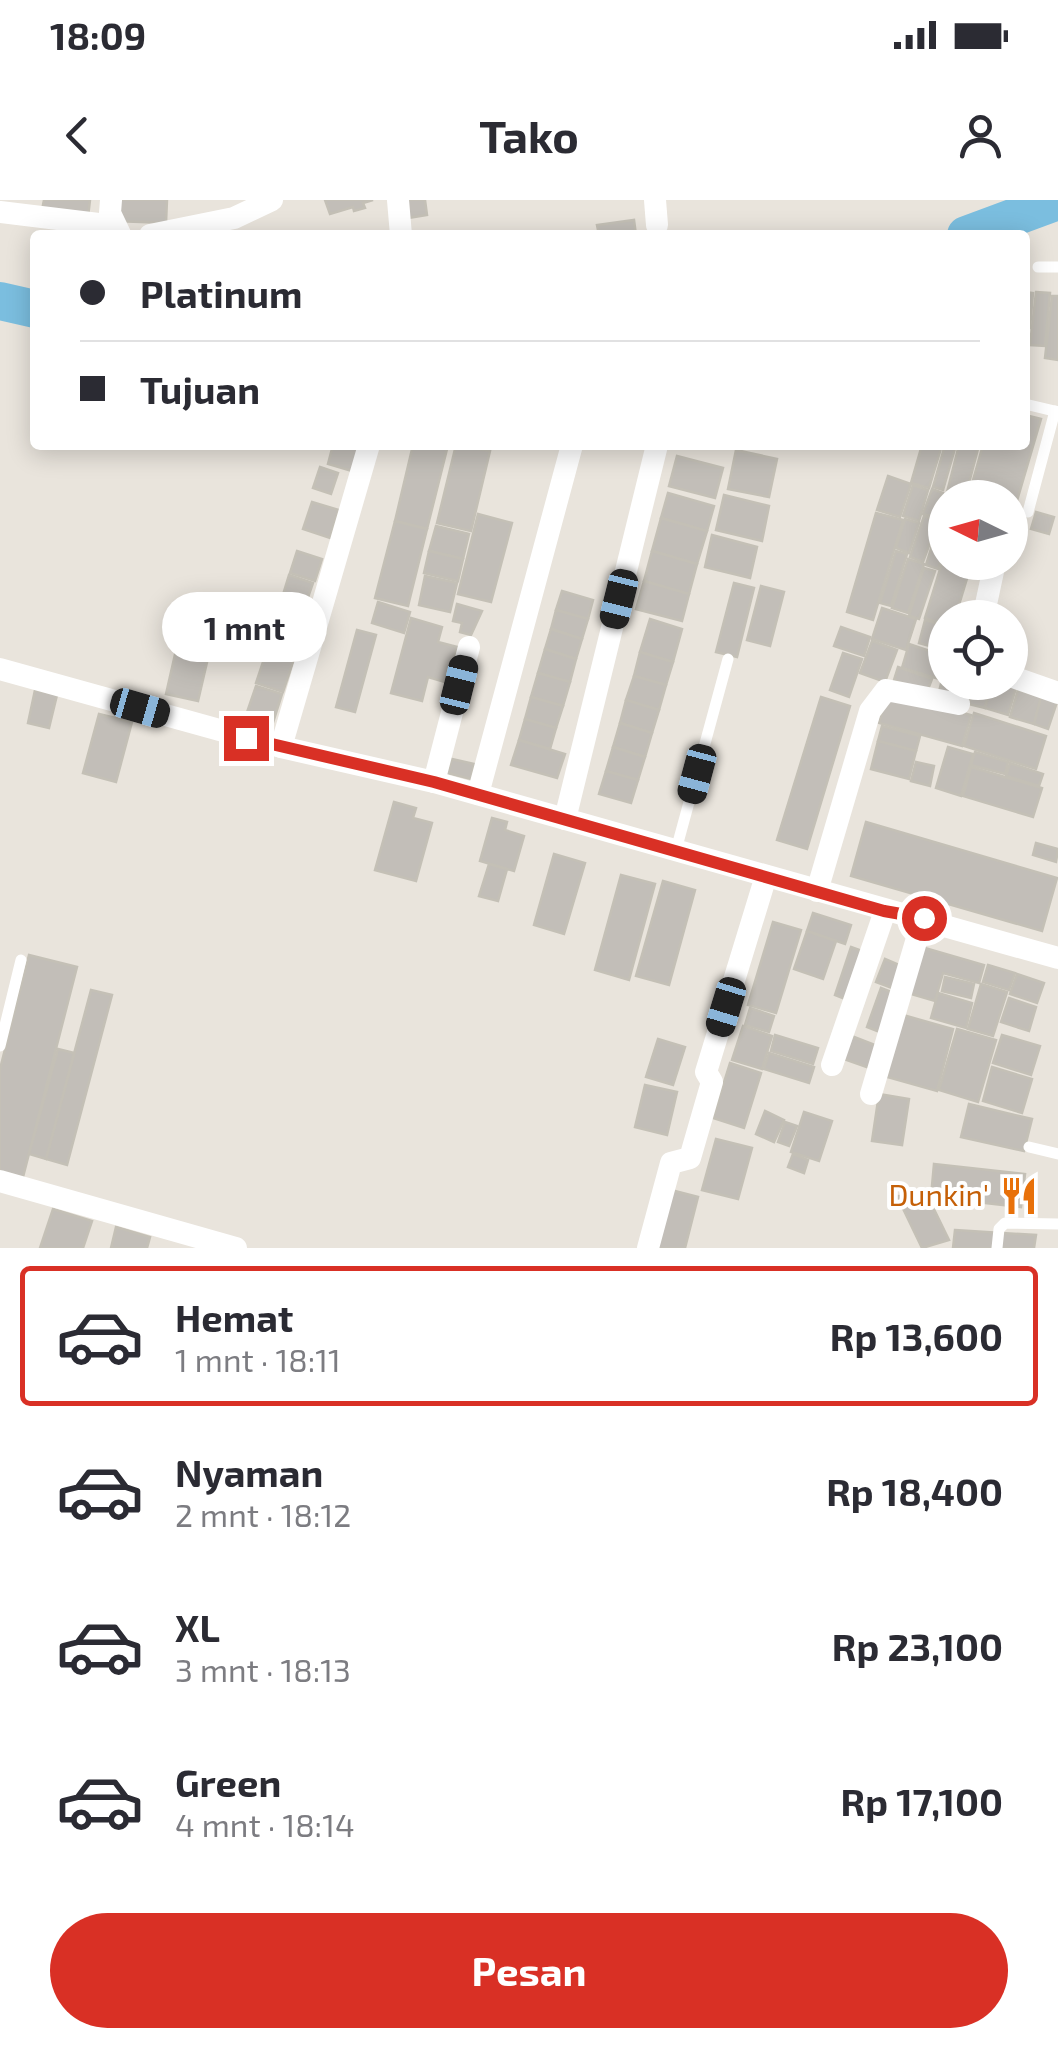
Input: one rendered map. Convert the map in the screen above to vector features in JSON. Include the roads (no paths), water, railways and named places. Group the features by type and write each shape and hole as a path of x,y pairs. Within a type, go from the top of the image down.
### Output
{"street":[{"path":"175,230 234,218 272,200"},
{"path":"398,200 401,230"},
{"path":"654,200 657,225"},
{"path":"0,212 115,219"},
{"path":"280,747 369,450"},
{"path":"478,794 571,450"},
{"path":"566,818 656,450"},
{"path":"434,782 468,647"},
{"path":"0,670 280,747 434,782 1058,958"},
{"path":"1028,682 1058,692"},
{"path":"817,891 870,711 878,696 894,689 959,704"},
{"path":"648,1248 671,1163 690,1158 712,1082 706,1072 766,876"},
{"path":"832,1065 884,911"},
{"path":"871,1094 924,918"},
{"path":"0,1181 232,1248"}],"lane":[{"path":"1038,267 1058,268"},
{"path":"1028,512 1056,412 1030,405"},
{"path":"676,850 728,659"},
{"path":"0,1046 22,960"},
{"path":"1029,1147 1058,1154"},
{"path":"997,1248 999,1229 1005,1223 1058,1224"}],"waterway":[{"path":"980,230 1058,201"},
{"path":"0,301 30,308"}],"place":[{"name":"Dunkin'","path":"1019,1196"}]}
